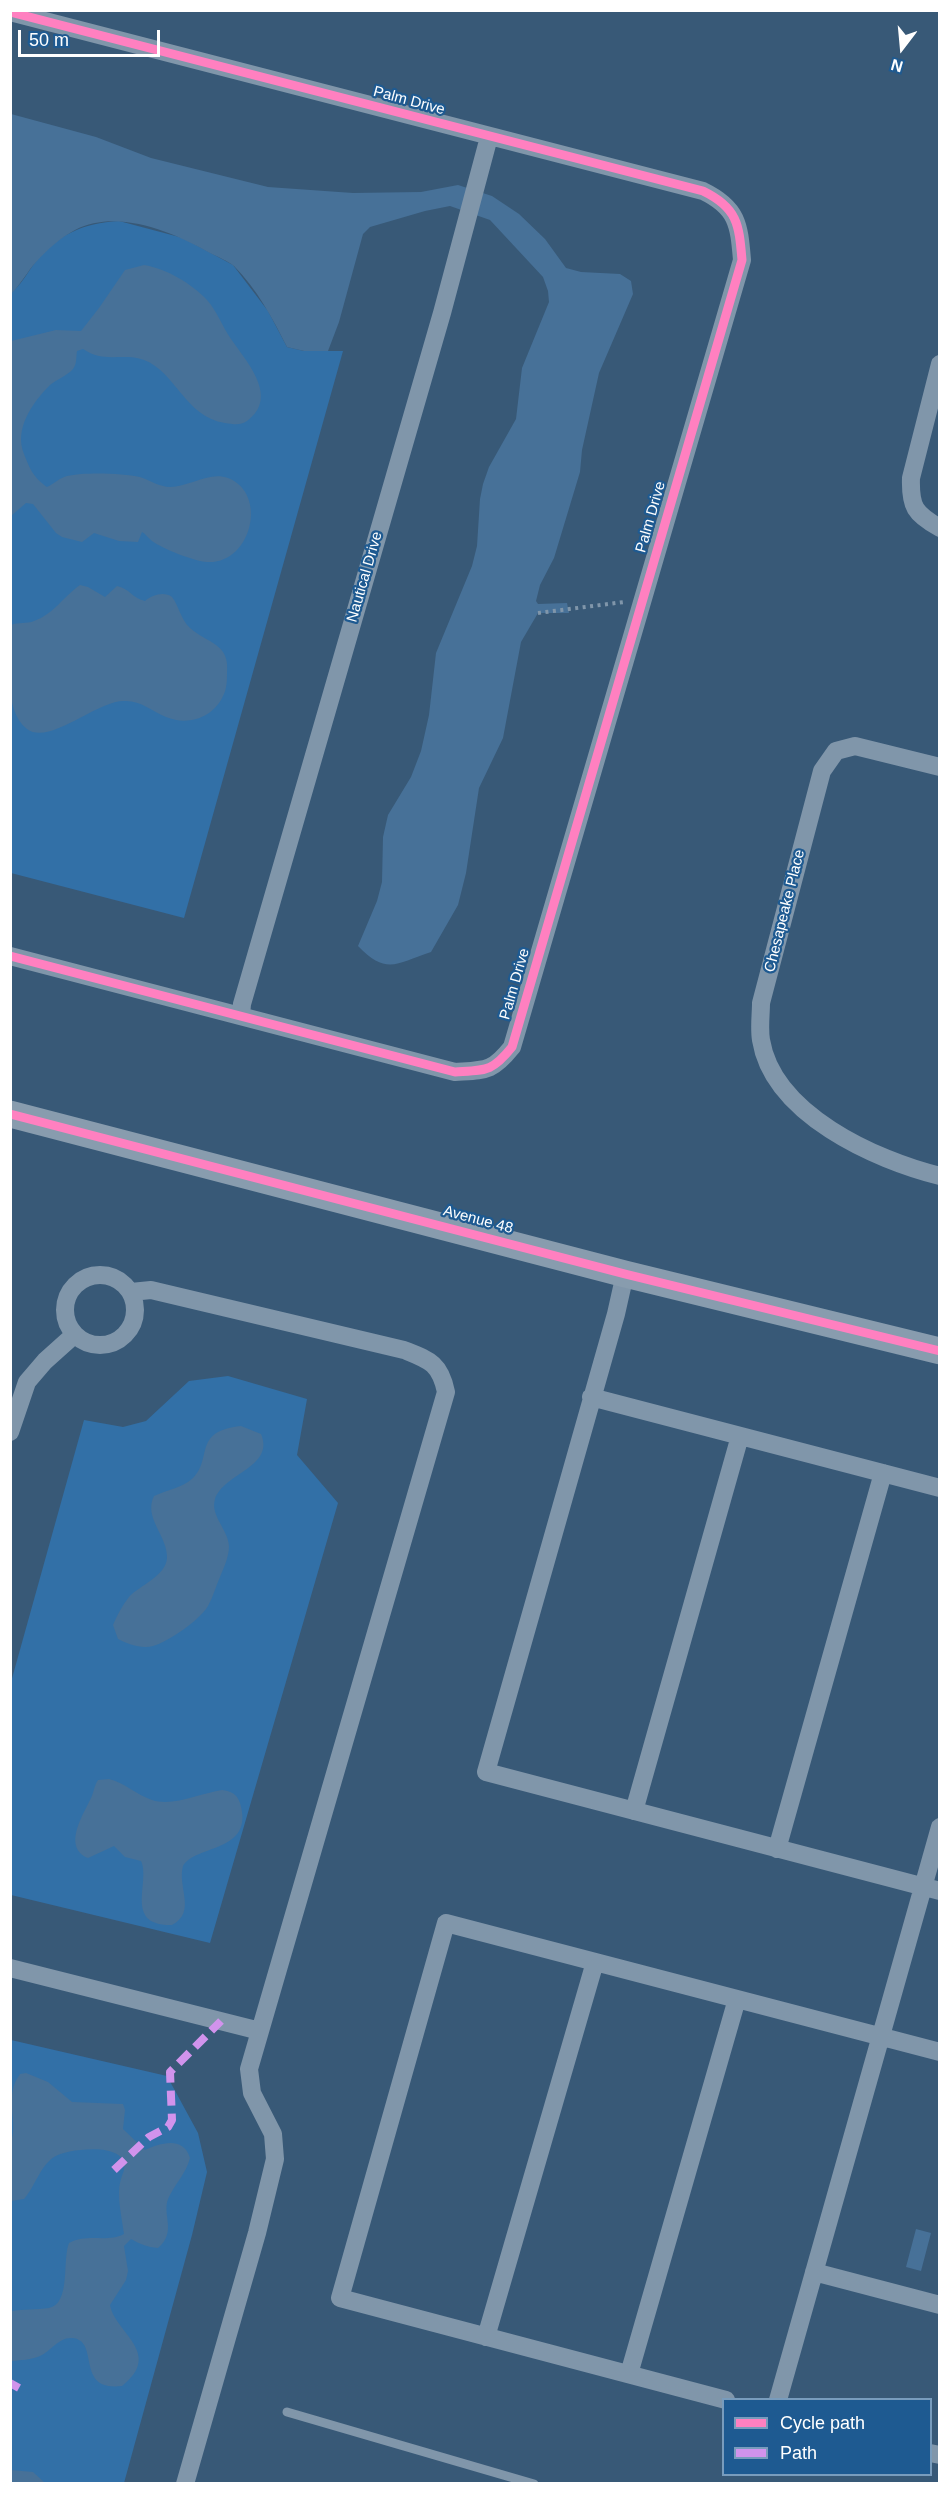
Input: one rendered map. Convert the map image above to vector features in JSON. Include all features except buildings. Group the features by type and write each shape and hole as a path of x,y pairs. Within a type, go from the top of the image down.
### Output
{"main road":[{"name":"Avenue 48","path":"12,1120 939,1351"}],"street":[{"name":"Palm Drive","path":"10,12 703,191 719,199 738,220 742,260 512,1047 502,1060 486,1071 455,1072 10,956"},
{"name":"Nautical Drive","path":"241,1016 242,1004 489,137"},
{"path":"939,364 911,478 911,495 915,509 924,519 939,528"},
{"name":"Chesapeake Place","path":"939,767 855,746 836,752 822,771 761,1003 760,1040 773,1075 798,1105 868,1152 912,1169 939,1176"},
{"path":"625,1274 616,1314 486,1772 931,1889"},
{"path":"89,1276 112,1277 123,1283 131,1292 136,1314 126,1335 105,1346 94,1346 74,1335 67,1325 64,1313 65,1301 70,1290 89,1276"},
{"path":"131,1292 151,1290 404,1350 431,1361 442,1376 446,1392 249,2069 252,2093 273,2134 275,2159 257,2233 185,2484"},
{"path":"10,1432 27,1382 45,1361 74,1335"},
{"path":"591,1397 939,1488"},
{"path":"634,1811 740,1436"},
{"path":"777,1849 883,1473"},
{"path":"779,2398 881,2036 931,1889 939,1827"},
{"path":"722,2399 340,2298 446,1923 939,2052"},
{"path":"486,2337 594,1962"},
{"path":"10,1968 260,2031"},
{"path":"629,2374 737,1999"},
{"path":"814,2272 939,2305"}],"lane":[{"path":"287,2412 534,2484"}],"path":[{"path":"538,613 643,600"}],"shaded area":[{"path":"11,114 96,137 151,158 268,187 353,193 421,192 458,185 492,196 519,214 545,239 566,268 581,272 620,274 631,281 633,294 599,373 582,450 580,472 554,558 540,585 536,601 538,604 567,603 569,613 538,613 521,642 503,738 479,788 466,873 458,905 431,952 401,963 385,964 368,955 358,946 377,901 382,882 383,837 388,815 411,777 421,751 429,715 436,653 472,566 477,546 483,484 489,467 516,419 522,368 549,302 543,277 490,220 450,206 370,227 363,234 339,322 328,351 304,351 287,347 257,294 234,266 179,237 144,225 109,221 75,230 54,244 41,257 11,294"},
{"path":"119,221 183,238 233,265 268,311 287,347 304,351 343,351 184,918 11,873 10,294 42,254 61,238 94,224"},
{"path":"144,265 178,278 194,288 211,304 257,379 261,401 256,411 247,421 239,424 211,419 190,404 165,374 155,366 136,358 99,356 83,349 77,351 73,369 50,385 31,408 21,435 24,454 32,472 47,487 64,477 103,473 140,477 170,487 214,476 228,478 241,486 248,498 251,512 244,541 235,552 222,560 207,562 187,557 157,544 142,532 138,542 119,541 94,533 82,542 62,537 56,533 33,504 26,503 11,516 11,341 56,330 81,331 125,270"},
{"path":"80,585 105,597 117,586 145,601 158,594 172,597 187,625 216,645 225,656 227,684 219,704 206,715 183,721 166,717 135,702 124,701 100,708 48,732 36,733 27,729 19,720 11,695 9,665 11,625 41,618"},
{"path":"228,1376 307,1399 297,1455 338,1503 210,1943 11,1895 11,1682 84,1420 123,1427 146,1421 189,1381"},
{"path":"241,1426 261,1434 263,1445 261,1454 255,1462 220,1490 215,1499 215,1511 226,1534 229,1550 225,1566 208,1606 191,1624 159,1644 148,1647 139,1646 118,1639 113,1625 122,1607 129,1597 157,1575 166,1564 164,1542 152,1512 151,1504 154,1496 179,1487 193,1478 199,1471 210,1440 226,1429"},
{"path":"109,1779 160,1802 178,1801 222,1790 233,1793 239,1800 242,1819 239,1831 232,1839 190,1859 183,1866 185,1906 179,1920 172,1925 157,1923 148,1918 143,1911 141,1861 125,1857 114,1846 88,1858 80,1853 76,1846 77,1830 97,1782"},
{"path":"11,2040 167,2076 198,2133 207,2172 124,2483 11,2484"},
{"path":"26,2073 48,2082 72,2102 123,2104 125,2110 123,2129 145,2150 157,2145 176,2144 187,2151 190,2158 168,2199 168,2230 164,2242 158,2248 131,2239 124,2246 128,2271 126,2280 110,2305 120,2325 134,2344 139,2363 134,2374 122,2386 107,2386 98,2381 93,2374 85,2347 81,2341 72,2338 63,2340 37,2357 12,2361 11,2370 11,2311 49,2308 56,2305 63,2290 69,2243 83,2239 118,2237 124,2234 119,2192 124,2166 119,2155 111,2152 91,2149 60,2154 45,2166 24,2199 11,2201 12,2093 20,2074"},
{"path":"916,2229 931,2233 921,2271 906,2267"},
{"path":"11,2470 33,2472 45,2483 11,2483"}],"marked path":[{"path":"114,2170 149,2137 168,2127 172,2120 170,2072 221,2021"},
{"path":"10,2383 19,2388"}],"cycle path":[{"path":"10,12 703,191 715,197 730,211 738,227 742,260 512,1047 499,1061 481,1070 455,1072 10,956"},
{"path":"10,1114 625,1274 940,1351"}]}
